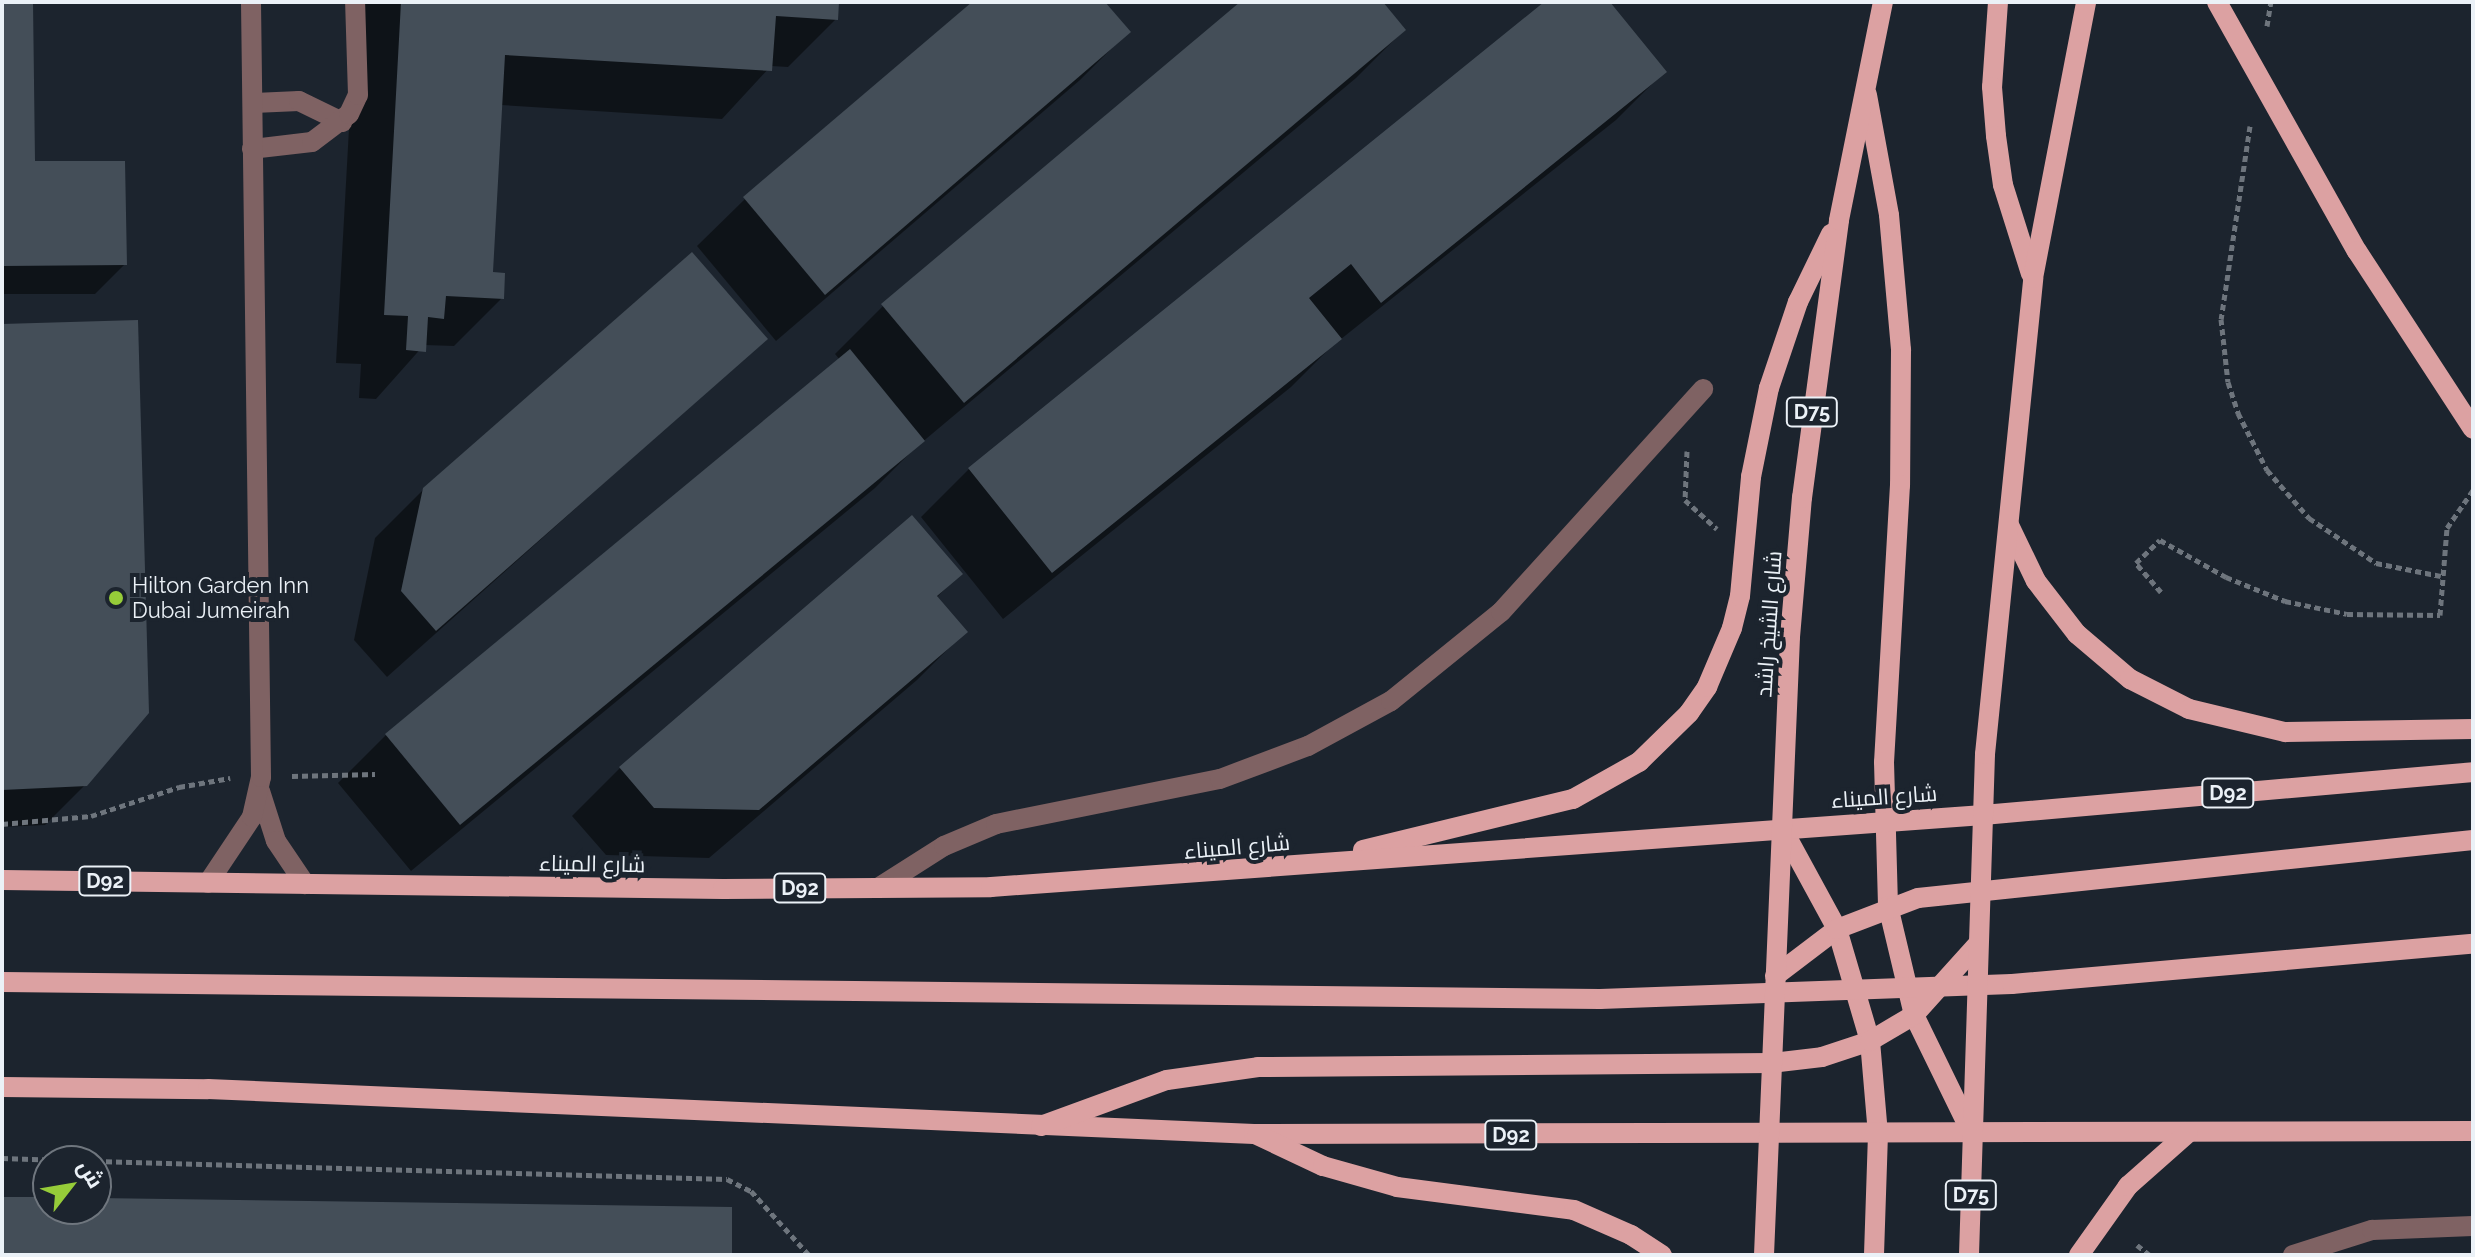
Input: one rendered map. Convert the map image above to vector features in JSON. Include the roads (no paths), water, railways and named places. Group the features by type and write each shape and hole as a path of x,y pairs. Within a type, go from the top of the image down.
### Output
{"main road":[{"name":"شارع الشيخ راشد","path":"1764,1255 1782,828 1802,498 1839,220 1883,2"},
{"path":"1998,2 1992,87 1996,136 2003,185 2033,278"},
{"path":"2217,2 2357,251 2473,429"},
{"name":"D75","path":"1969,1255 1979,890 2008,522 2033,278 2086,3"},
{"path":"1865,83 1889,215 1901,350 1883,821 1888,906 1914,1015 1972,1134"},
{"path":"1293,867 1573,799 1639,762 1689,713 1721,658 1735,617 1758,432 1781,344 1839,220"},
{"path":"2008,522 2036,581 2077,634 2158,696 2220,720 2285,732 2473,729"},
{"name":"شارع الميناء","path":"2,880 991,887 1983,815 2473,772"},
{"path":"1782,828 1837,929 1870,1041 1878,1134 1874,1255"},
{"path":"1775,976 1837,929 1888,906 1979,890 2473,840"},
{"path":"2,982 1600,999 2012,984 2473,944"},
{"path":"1038,1128 1137,1088 1258,1067 1772,1063 1822,1057 1870,1041 1914,1015 1977,945"},
{"name":"D92","path":"2,1087 407,1096 1038,1128 1254,1134 2473,1131"},
{"path":"2079,1255 2128,1186 2188,1133"},
{"path":"1254,1134 1323,1166 1397,1187 1574,1210 1631,1235 1662,1255"}],"street":[{"path":"251,2 261,784 276,841 305,884"},
{"path":"252,149 312,142 342,122 358,95 355,2"},
{"path":"253,103 299,101 342,122"},
{"path":"878,888 944,846 996,824 1220,779 1308,746 1378,709 1430,674 1501,612 1703,389"},
{"path":"208,883 240,841 261,784"},
{"path":"2293,1255 2349,1245 2398,1226 2472,1227"}],"place":[{"name":"Hilton Garden Inn Dubai Jumeirah","path":"116,598"}]}
